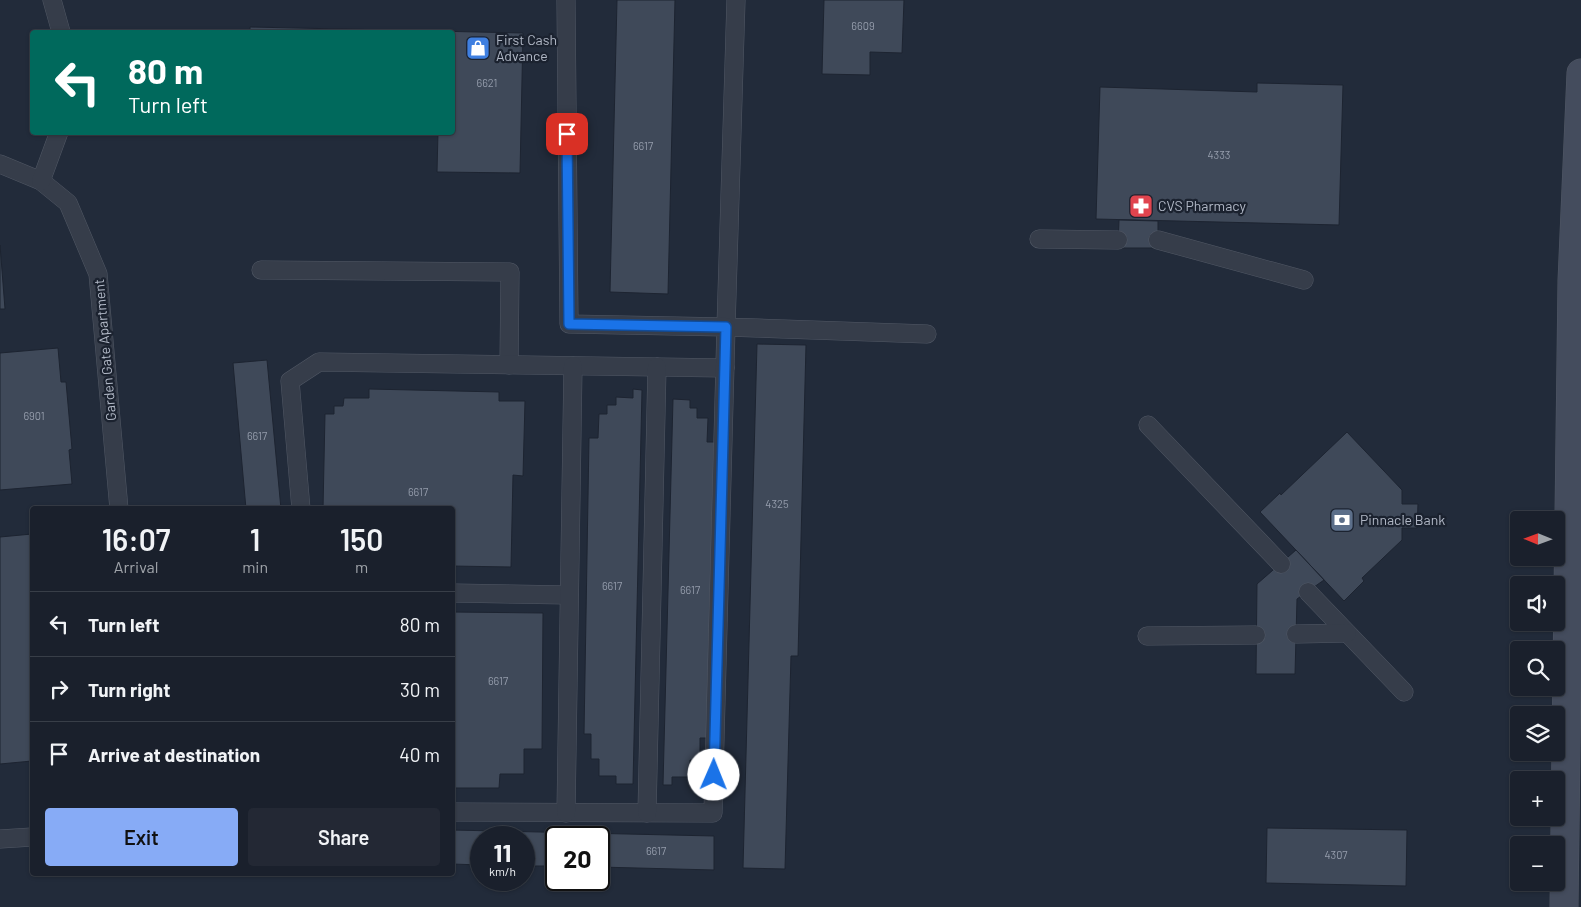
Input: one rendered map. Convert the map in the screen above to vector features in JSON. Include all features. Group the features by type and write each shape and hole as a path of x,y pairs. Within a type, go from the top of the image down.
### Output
{"main road":[{"path":"1564,907 1581,73"}],"lane":[{"path":"52,0 60,30"},
{"path":"566,0 569,324 927,334"},
{"path":"455,812 713,813 736,0"},
{"path":"41,181 58,135"},
{"name":"Garden Gate Apartment","path":"0,164 41,181 68,203 98,274 119,506"},
{"path":"1039,239 1118,240"},
{"path":"1158,240 1304,280"},
{"path":"261,270 510,272 508,365"},
{"path":"301,506 290,381 319,362 725,368"},
{"path":"566,813 573,366"},
{"path":"647,813 657,367"},
{"path":"1148,425 1281,564"},
{"path":"1308,592 1404,692"},
{"path":"455,594 570,595"},
{"path":"1296,634 1348,633"},
{"path":"1147,636 1256,635"},
{"path":"0,839 30,837"}],"building":[{"path":"617,0 675,0 668,294 610,292"},
{"path":"824,0 904,0 902,53 870,52 870,75 822,74"},
{"path":"250,27 386,30 250,30"},
{"path":"455,32 523,33 520,173 437,172 438,135 455,135"},
{"name":"CVS Pharmacy","path":"1257,83 1343,85 1339,225 1096,219 1100,87 1257,92"},
{"path":"1119,220 1158,221 1158,248 1118,248"},
{"path":"0,245 5,309 0,309"},
{"path":"757,344 806,345 798,656 791,656 785,869 743,868"},
{"path":"58,348 61,382 66,382 72,449 69,450 72,484 0,490 0,353"},
{"path":"267,360 281,506 246,506 233,363"},
{"path":"369,389 499,392 499,401 525,401 523,476 513,475 511,567 455,566 455,506 323,506 325,414 334,414 334,406 343,406 344,398 369,398"},
{"path":"633,389 642,390 633,784 616,784 616,776 599,776 599,759 591,759 591,734 584,734 589,438 598,438 599,414 607,414 607,405 616,405 616,397 633,398"},
{"path":"673,399 690,400 690,408 697,408 697,418 708,418 707,442 715,442 708,738 700,738 700,760 690,760 690,777 672,777 672,785 663,785"},
{"name":"Pinnacle Bank","path":"1347,432 1402,490 1402,504 1418,504 1417,528 1402,528 1402,540 1362,578 1364,581 1344,601 1260,512 1280,493 1281,495"},
{"path":"30,534 30,761 0,764 0,537"},
{"path":"1296,550 1324,580 1297,599 1295,674 1256,674 1257,584"},
{"path":"455,612 543,613 542,749 524,749 524,774 500,774 499,788 455,788"},
{"path":"1267,828 1407,830 1406,886 1266,883"},
{"path":"455,830 470,830 470,865 455,864"},
{"path":"535,832 545,832 545,866 535,866"},
{"path":"610,834 714,836 714,870 610,867"}],"place":[{"name":"First Cash Advance","path":"478,48"},
{"name":"CVS Pharmacy","path":"1141,206"},
{"name":"Pinnacle Bank","path":"1342,520"}],"route":[{"path":"567,134 569,324 726,327 714,775"}]}
